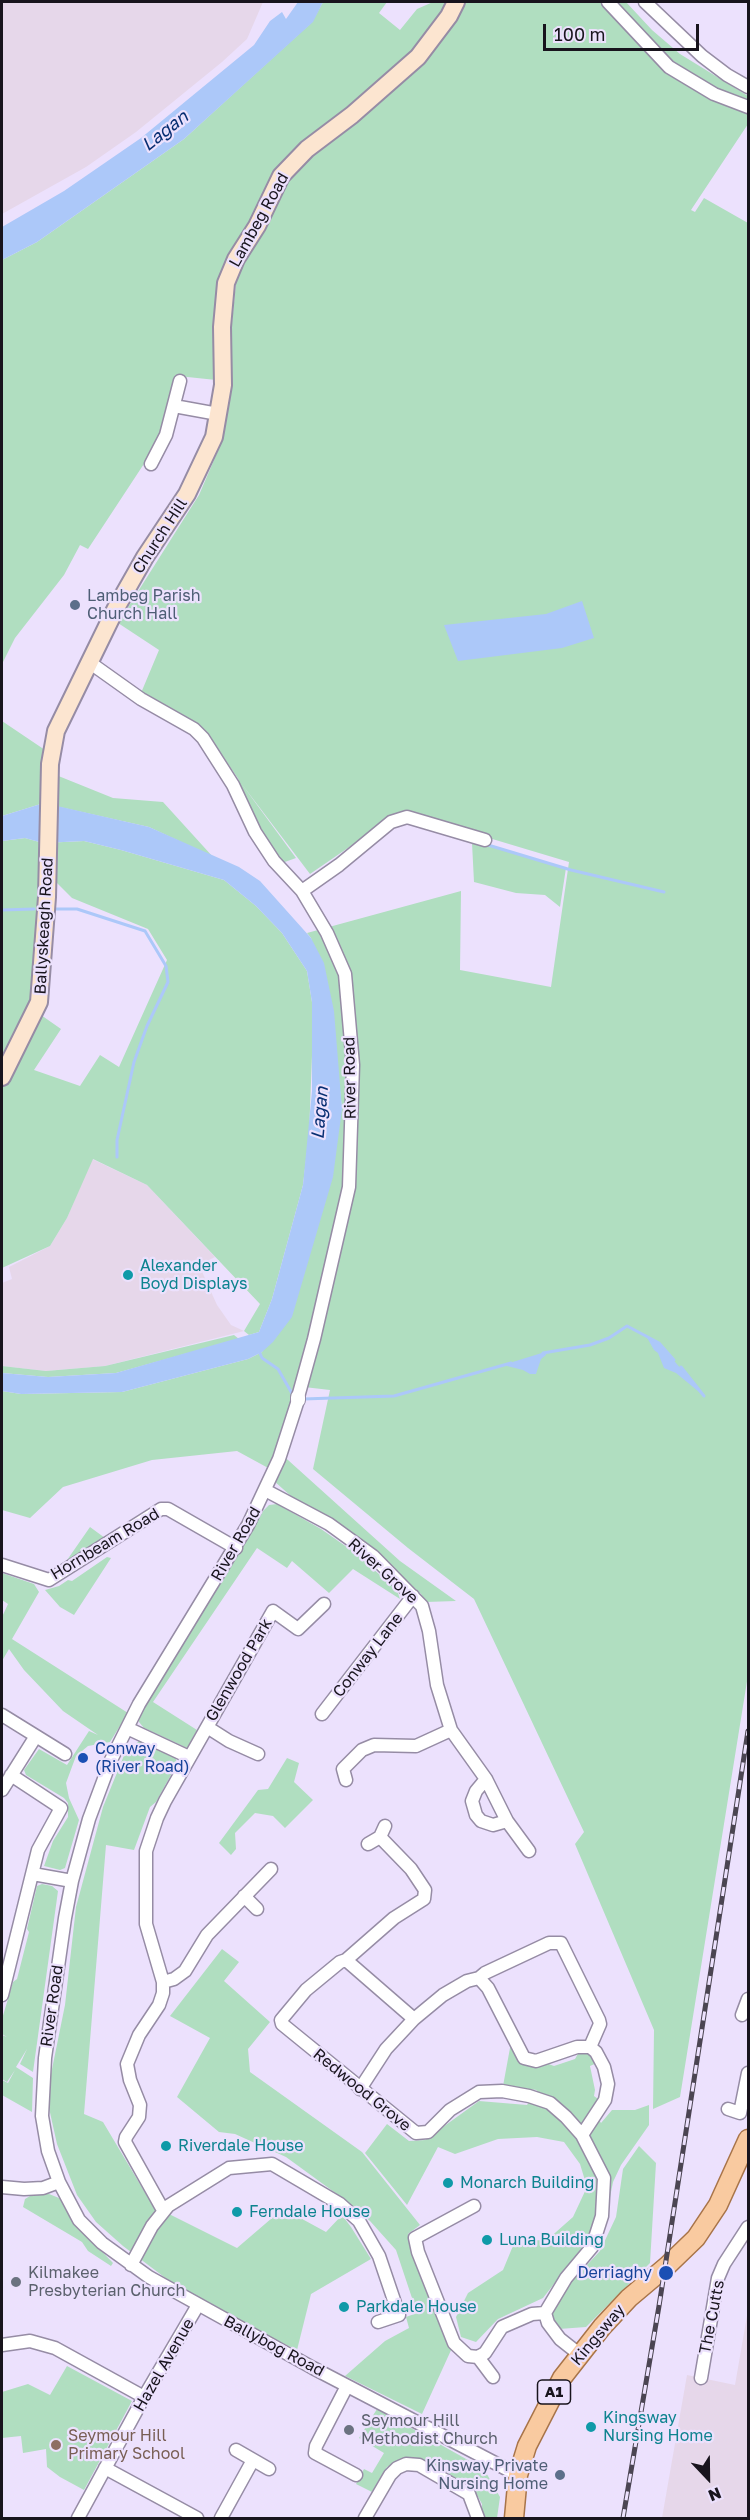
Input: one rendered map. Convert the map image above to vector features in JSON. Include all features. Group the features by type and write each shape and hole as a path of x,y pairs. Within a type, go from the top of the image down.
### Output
{"main road":[{"name":"Lambeg Road","path":"214,437 223,385 222,327 226,283 281,176 307,149 352,115 418,57 456,2"},
{"name":"Church Hill","path":"50,766 56,731 89,662 139,568 187,494 214,437"},
{"name":"Ballyskeagh Road","path":"2,1077 39,1002 47,897 50,766"},
{"name":"Kingsway","path":"514,2518 518,2475 527,2446 562,2378 579,2354 629,2298 696,2238 718,2205 748,2139"}],"street":[{"path":"608,2 669,67 714,94 748,107"},
{"path":"645,2 702,56 748,87"},
{"path":"151,464 166,435 180,381"},
{"path":"174,406 218,414"},
{"name":"River Road","path":"59,2182 48,2151 42,2116 43,2089 56,1979 72,1881 89,1819 111,1760 155,1677 236,1548 279,1459 314,1339 349,1187 353,1065 345,974 327,933 302,891 273,861 255,832 233,785 203,738 194,729 141,699 89,662"},
{"path":"302,891 339,865 391,822 408,817 485,840"},
{"name":"River Grove","path":"265,1490 329,1524 372,1556 422,1606 429,1631 437,1685 451,1730 486,1779 507,1821 529,1851"},
{"name":"Hornbeam Road","path":"2,1565 50,1580 161,1509 168,1509 236,1548"},
{"name":"Conway Lane","path":"322,1714 413,1596"},
{"name":"Glenwood Park","path":"163,1982 146,1924 146,1851 157,1818 189,1757 273,1611 298,1629 324,1604"},
{"path":"2,1715 65,1754"},
{"path":"207,1727 229,1741 258,1754"},
{"path":"127,1728 189,1757"},
{"path":"346,1780 343,1769 362,1750 374,1745 416,1746 451,1730"},
{"path":"2,1790 36,1736"},
{"path":"2,1995 38,1850 61,1808 58,1803 11,1775"},
{"path":"486,1779 476,1791 472,1802 476,1815 480,1821 493,1825 507,1821"},
{"name":"Redwood Grove","path":"368,1844 383,1832 425,1890 424,1899 394,1918 346,1960 340,1962 306,1990 281,2020 282,2024 416,2133 428,2132 450,2110 479,2092 502,2091 550,2103 582,2135 604,2178 603,2216 592,2247 566,2278 545,2313"},
{"path":"163,2210 125,2142 139,2117 140,2105 130,2080 127,2064 139,2036 159,2005 164,1993 163,1982 174,1979 185,1971 207,1935 271,1869"},
{"path":"33,1874 72,1881"},
{"path":"244,1896 257,1909"},
{"path":"360,2089 386,2049 414,2019 443,1995 467,1981 479,1978 549,1943 561,1943 599,2020 600,2024 590,2047"},
{"path":"346,1960 414,2019"},
{"path":"479,1978 488,1988 524,2058 536,2061 577,2047 590,2047 596,2052 604,2067 608,2084 605,2100 582,2135"},
{"path":"742,2015 748,1999"},
{"path":"728,2109 740,2113 748,2073"},
{"path":"131,2265 163,2210 191,2189 229,2168 272,2164 340,2204 359,2221 379,2256 399,2315 378,2322"},
{"path":"2,2187 34,2188 59,2182"},
{"name":"Ballybog Road","path":"59,2182 79,2220 102,2243 148,2277 347,2386 518,2475"},
{"path":"474,2206 415,2238 418,2252 454,2343 468,2356 478,2357 485,2353 502,2327 532,2314 545,2313 548,2323 560,2339 579,2354"},
{"name":"The Cutts","path":"701,2378 718,2278 724,2264 748,2227"},
{"name":"Hazel Avenue","path":"78,2518 144,2397 198,2305"},
{"path":"2,2345 30,2341 55,2348 144,2397"},
{"path":"478,2357 493,2377"},
{"path":"347,2386 316,2446 315,2453 356,2475"},
{"path":"236,2450 269,2469"},
{"path":"220,2518 253,2460"},
{"path":"365,2518 390,2475 397,2468 406,2464 419,2465 469,2494 478,2518"},
{"path":"105,2468 197,2518"}],"shaded area":[{"path":"2,2 263,2 247,39 136,132 86,167 2,214"},
{"path":"92,1159 147,1185 215,1257 199,1265 217,1305 231,1325 244,1331 105,1366 46,1371 2,1366 2,1283 12,1279 9,1267 50,1246 67,1218"},
{"path":"748,2310 748,2518 662,2518 687,2375 735,2385"}],"green space":[{"path":"323,2 387,2 379,13 400,30 417,9 433,2 626,2 652,30 680,54 748,96 748,124 691,210 695,212 704,198 748,223 748,1675 680,2097 653,2109 654,2030 575,1844 584,1832 474,1599 313,1469 330,1390 304,1387 278,1451 400,1561 456,1601 426,1602 421,1594 370,1548 344,1528 292,1497 274,1481 270,1469 237,1451 152,1460 63,1487 30,1518 2,1510 2,1391 21,1394 122,1392 248,1359 262,1352 342,1109 337,1062 311,938 307,933 461,891 460,970 551,987 569,862 409,814 390,819 310,874 241,783 296,858 282,863 268,846 241,793 236,778 239,780 205,730 141,693 159,650 118,623 199,495 220,446 238,262 216,380 178,376 157,444 88,549 80,545 64,575 15,638 2,664 2,260 37,242 184,139 312,22"},
{"path":"2,721 45,750 43,759 44,803 2,816"},
{"path":"56,775 113,798 163,802 213,857 149,827 55,806"},
{"path":"25,838 43,843 84,841 224,880 256,906 282,933 307,971 313,1029 309,1135 303,1185 272,1299 259,1332 249,1335 244,1331 260,1304 147,1185 93,1159 67,1218 50,1246 2,1268 2,1088 41,1015 61,1029 34,1070 80,1086 100,1055 119,1067 167,960 148,929 72,898 56,882 56,873 35,1000 2,1067 2,841"},
{"path":"472,843 493,846 566,868 560,907 545,895 516,893 474,882"},
{"path":"234,1335 239,1339 116,1373 48,1377 2,1373 2,1366 46,1371 105,1366"},
{"path":"277,1504 321,1529 354,1552 397,1590 400,1599 353,1569 329,1593 292,1561 287,1568 257,1548 153,1702 197,1730 187,1748 144,1728 139,1722 138,1712 262,1512 269,1505"},
{"path":"90,1527 105,1538 65,1563"},
{"path":"107,1557 111,1558 74,1615 60,1607 45,1590 59,1586 68,1580 72,1581"},
{"path":"2,1573 34,1584 39,1592 12,1639 128,1713 110,1742 88,1746 76,1756 66,1783 69,1798 79,1820 65,1868 60,1870 44,1866 53,1841 68,1817 68,1803 64,1798 26,1775 24,1770 39,1749 67,1765 89,1731 98,1735 63,1711 24,1670 9,1649 2,1661 2,1617 8,1604 2,1600"},
{"path":"140,1740 175,1755 177,1764 156,1802 150,1807 134,1850 106,1845 84,2114 103,2122 153,2206 237,2248 279,2212 293,2214 326,2232 342,2215 371,2259 311,2294 297,2350 196,2301 123,2246 96,2222 77,2195 57,2144 49,2108 51,2074 65,2005 76,1907 103,1807 125,1753"},
{"path":"287,1758 299,1763 294,1782 313,1800 285,1828 273,1816 255,1813 235,1833 236,1849 231,1855 219,1843 258,1790 268,1789"},
{"path":"42,1884 52,1886 58,1891 33,2072 20,2064 27,2049 16,2067 33,2078 32,2112 2,2095 2,2080 8,2083 15,2070 7,2082 2,2079 2,2035 7,2037 2,2034 2,2019 13,1982 17,1979 29,1932 27,1929 37,1886"},
{"path":"222,1949 239,1962 224,1981 270,2022 248,2049 250,2072 362,2152 420,2225 408,2234 452,2348 422,2414 345,2376 385,2341 409,2328 406,2317 417,2313 396,2250 370,2221 286,2157 235,2134 219,2132 177,2097 210,2038 170,2016"},
{"path":"514,2046 523,2062 533,2067 546,2063 554,2066 575,2059 579,2052 587,2051 594,2056 597,2063 590,2066 594,2096 598,2099 593,2109 601,2123 612,2110 635,2110 649,2105 649,2125 621,2165 613,2182 606,2217 543,2298 498,2319 476,2342 461,2337 456,2317 468,2293 503,2270 515,2241 547,2240 573,2217 587,2187 580,2164 564,2142 537,2137 498,2139 455,2154 438,2147 407,2205 365,2153 387,2124 409,2141 425,2140 479,2101 527,2105 537,2090 503,2086 510,2048"},
{"path":"639,2146 656,2163 650,2263 586,2327 559,2329 550,2313 571,2282 600,2251 616,2217 623,2169"},
{"path":"35,2193 49,2194 64,2200 91,2240 113,2263 111,2266 88,2251 82,2242 23,2207 25,2199"},
{"name":"Seymour Hill Primary School","path":"67,2366 132,2401 84,2490 47,2467 46,2449 23,2453 21,2436 2,2438 2,2392 28,2384 50,2395"},
{"path":"377,2409 484,2469 500,2497 497,2518 482,2518 482,2504 476,2493 465,2483 427,2462 411,2457 387,2467 372,2492 356,2484 364,2469 372,2473 384,2453 359,2438"}],"water":[{"name":"Lagan","path":"298,2 323,2 313,22 184,139 37,242 2,260 2,227 64,191 141,138 254,45 270,21 282,12 286,19"},
{"path":"582,601 594,638 562,648 458,661 444,625 546,614"},
{"name":"Lagan","path":"44,803 149,827 239,867 260,881 311,938 324,963 334,1011 342,1109 333,1177 292,1317 273,1342 262,1352 248,1359 122,1392 21,1394 2,1391 2,1373 48,1377 116,1373 259,1332 272,1299 303,1185 312,1091 312,1002 307,971 282,933 256,906 224,880 84,841 43,843 25,838 2,841 2,816"},
{"path":"645,1334 659,1343 704,1396 676,1373 664,1368 658,1353"},
{"path":"545,1352 546,1355 541,1359 536,1374 503,1365"}],"waterway":[{"path":"488,845 571,870 664,892"},
{"path":"2,910 34,909"},
{"path":"55,909 77,909 145,931 166,966 168,982 147,1026 134,1062 117,1140 117,1157"},
{"path":"543,1353 590,1345 609,1338 627,1326 659,1343 674,1360"},
{"path":"259,1351 262,1358 278,1369 294,1397"},
{"path":"303,1399 394,1396 511,1363"},
{"path":"681,1367 704,1396"}],"railway":[{"path":"623,2518 659,2306 748,1731"}],"place":[{"name":"Lambeg Parish Church Hall","path":"75,605"},
{"name":"Alexander Boyd Displays","path":"128,1275"},
{"name":"Conway (River Road)","path":"83,1758"},
{"name":"Riverdale House","path":"166,2146"},
{"name":"Monarch Building","path":"448,2183"},
{"name":"Ferndale House","path":"237,2212"},
{"name":"Luna Building","path":"487,2240"},
{"name":"Derriaghy","path":"666,2273"},
{"name":"Kilmakee Presbyterian Church","path":"16,2282"},
{"name":"Parkdale House","path":"344,2307"},
{"name":"Kingsway Nursing Home","path":"591,2427"},
{"name":"Seymour Hill Methodist Church","path":"349,2430"},
{"name":"Seymour Hill Primary School","path":"56,2445"},
{"name":"Kinsway Private Nursing Home","path":"560,2475"}]}
